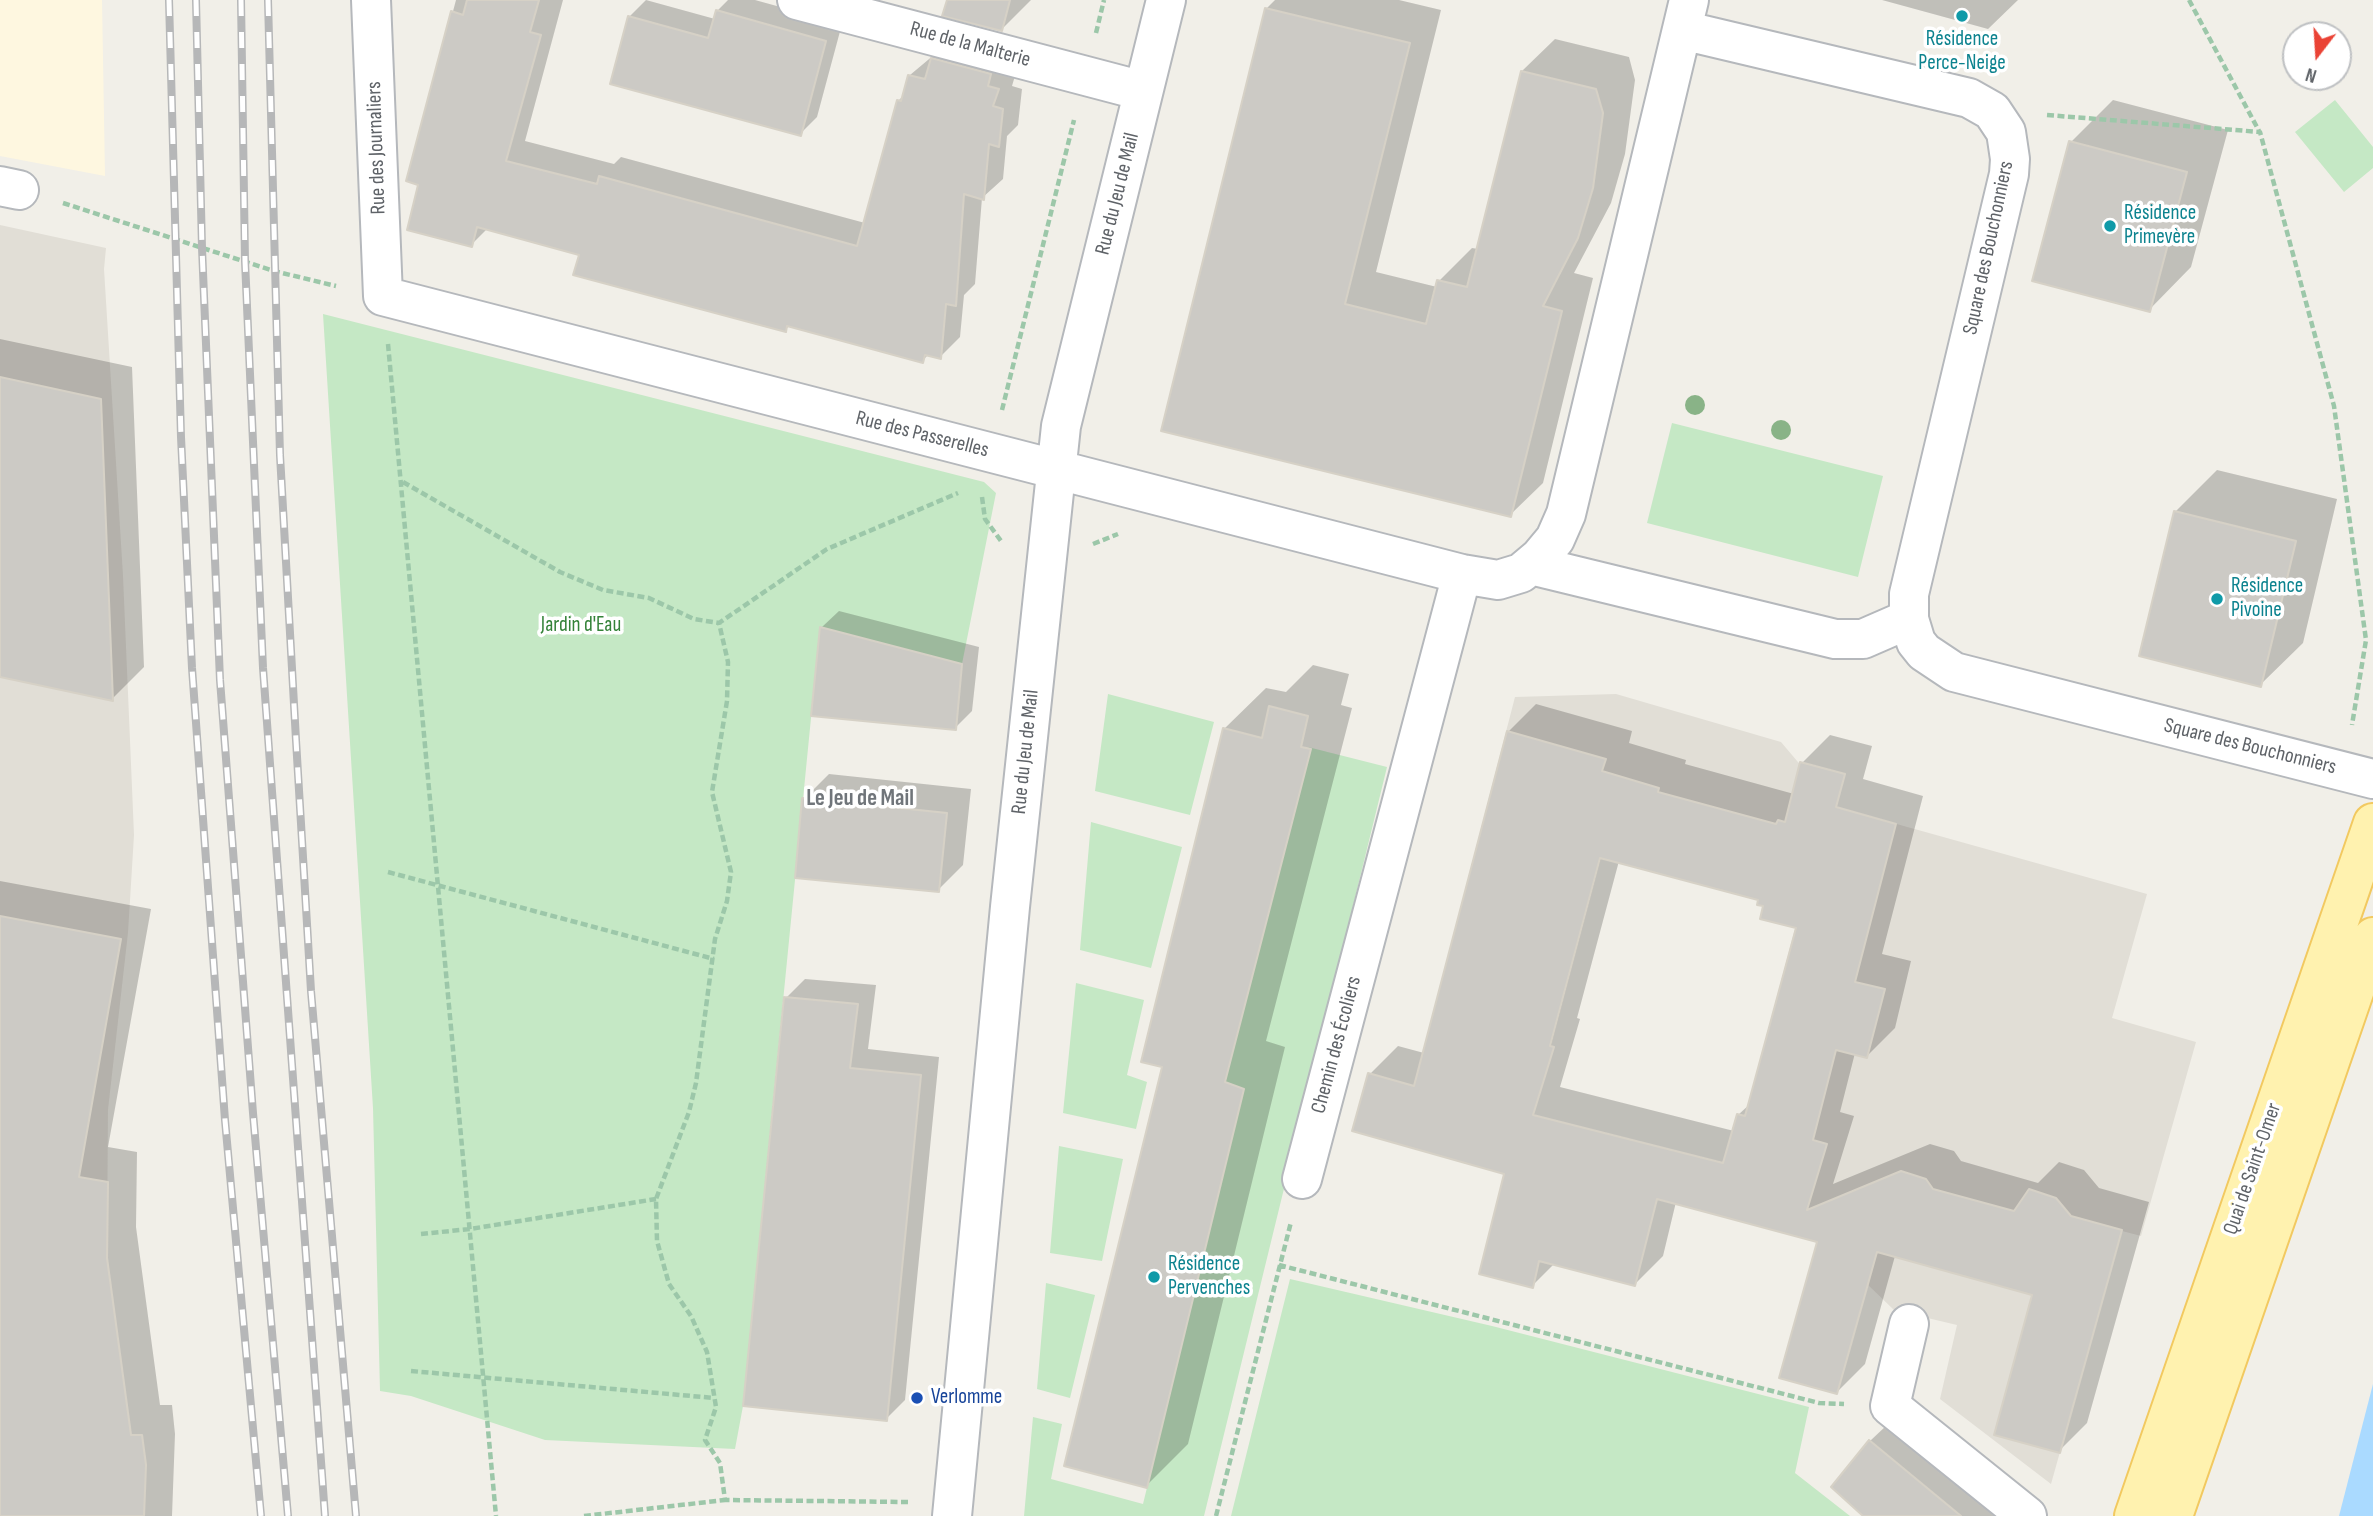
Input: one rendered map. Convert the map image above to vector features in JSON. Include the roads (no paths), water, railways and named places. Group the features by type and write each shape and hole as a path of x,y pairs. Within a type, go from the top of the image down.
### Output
{"main road":[{"name":"Quai de Saint-Omer","path":"2134,1516 2373,823"},
{"name":"Quai de Saint-Omer","path":"2173,1516 2373,937"}],"street":[{"name":"Rue des Journaliers","path":"372,0 383,296"},
{"name":"Rue de la Malterie","path":"797,0 1143,91"},
{"name":"Rue du Jeu de Mail","path":"953,1505 1056,469 1066,405 1166,0"},
{"name":"Square des Bouchonniers","path":"1686,15 1969,98 1992,111 2006,132 2009,174 1909,594 1909,620 1924,652 1954,672 2359,775"},
{"path":"1462,574 1498,580 1521,573 1548,549 1566,514 1686,15"},
{"name":"Rue des Passerelles","path":"383,296 1462,574"},
{"path":"1531,565 1835,639 1863,639 1909,620"},
{"name":"Chemin des Écoliers","path":"1302,1179 1462,574"},
{"path":"1909,1324 1891,1406 2027,1516"}],"water":[{"path":"2373,1384 2373,1516 2339,1516"}],"railway":[{"path":"169,0 181,437 192,668 225,1120 261,1516"},
{"path":"196,0 202,248 220,680 253,1113 288,1516"},
{"path":"241,0 245,261 263,668 325,1516"},
{"path":"268,0 280,455 296,740 311,991 356,1516"}],"place":[{"name":"Résidence Perce-Neige","path":"1962,16"},
{"name":"Résidence Primevère","path":"2110,226"},
{"name":"Résidence Pivoine","path":"2217,599"},
{"name":"Résidence Pervenches","path":"1154,1277"},
{"name":"Verlomme","path":"917,1398"}],"district":[{"name":"Le Jeu de Mail","path":"860,799"}],"park label":[{"name":"Jardin d'Eau","path":"581,626"}]}
